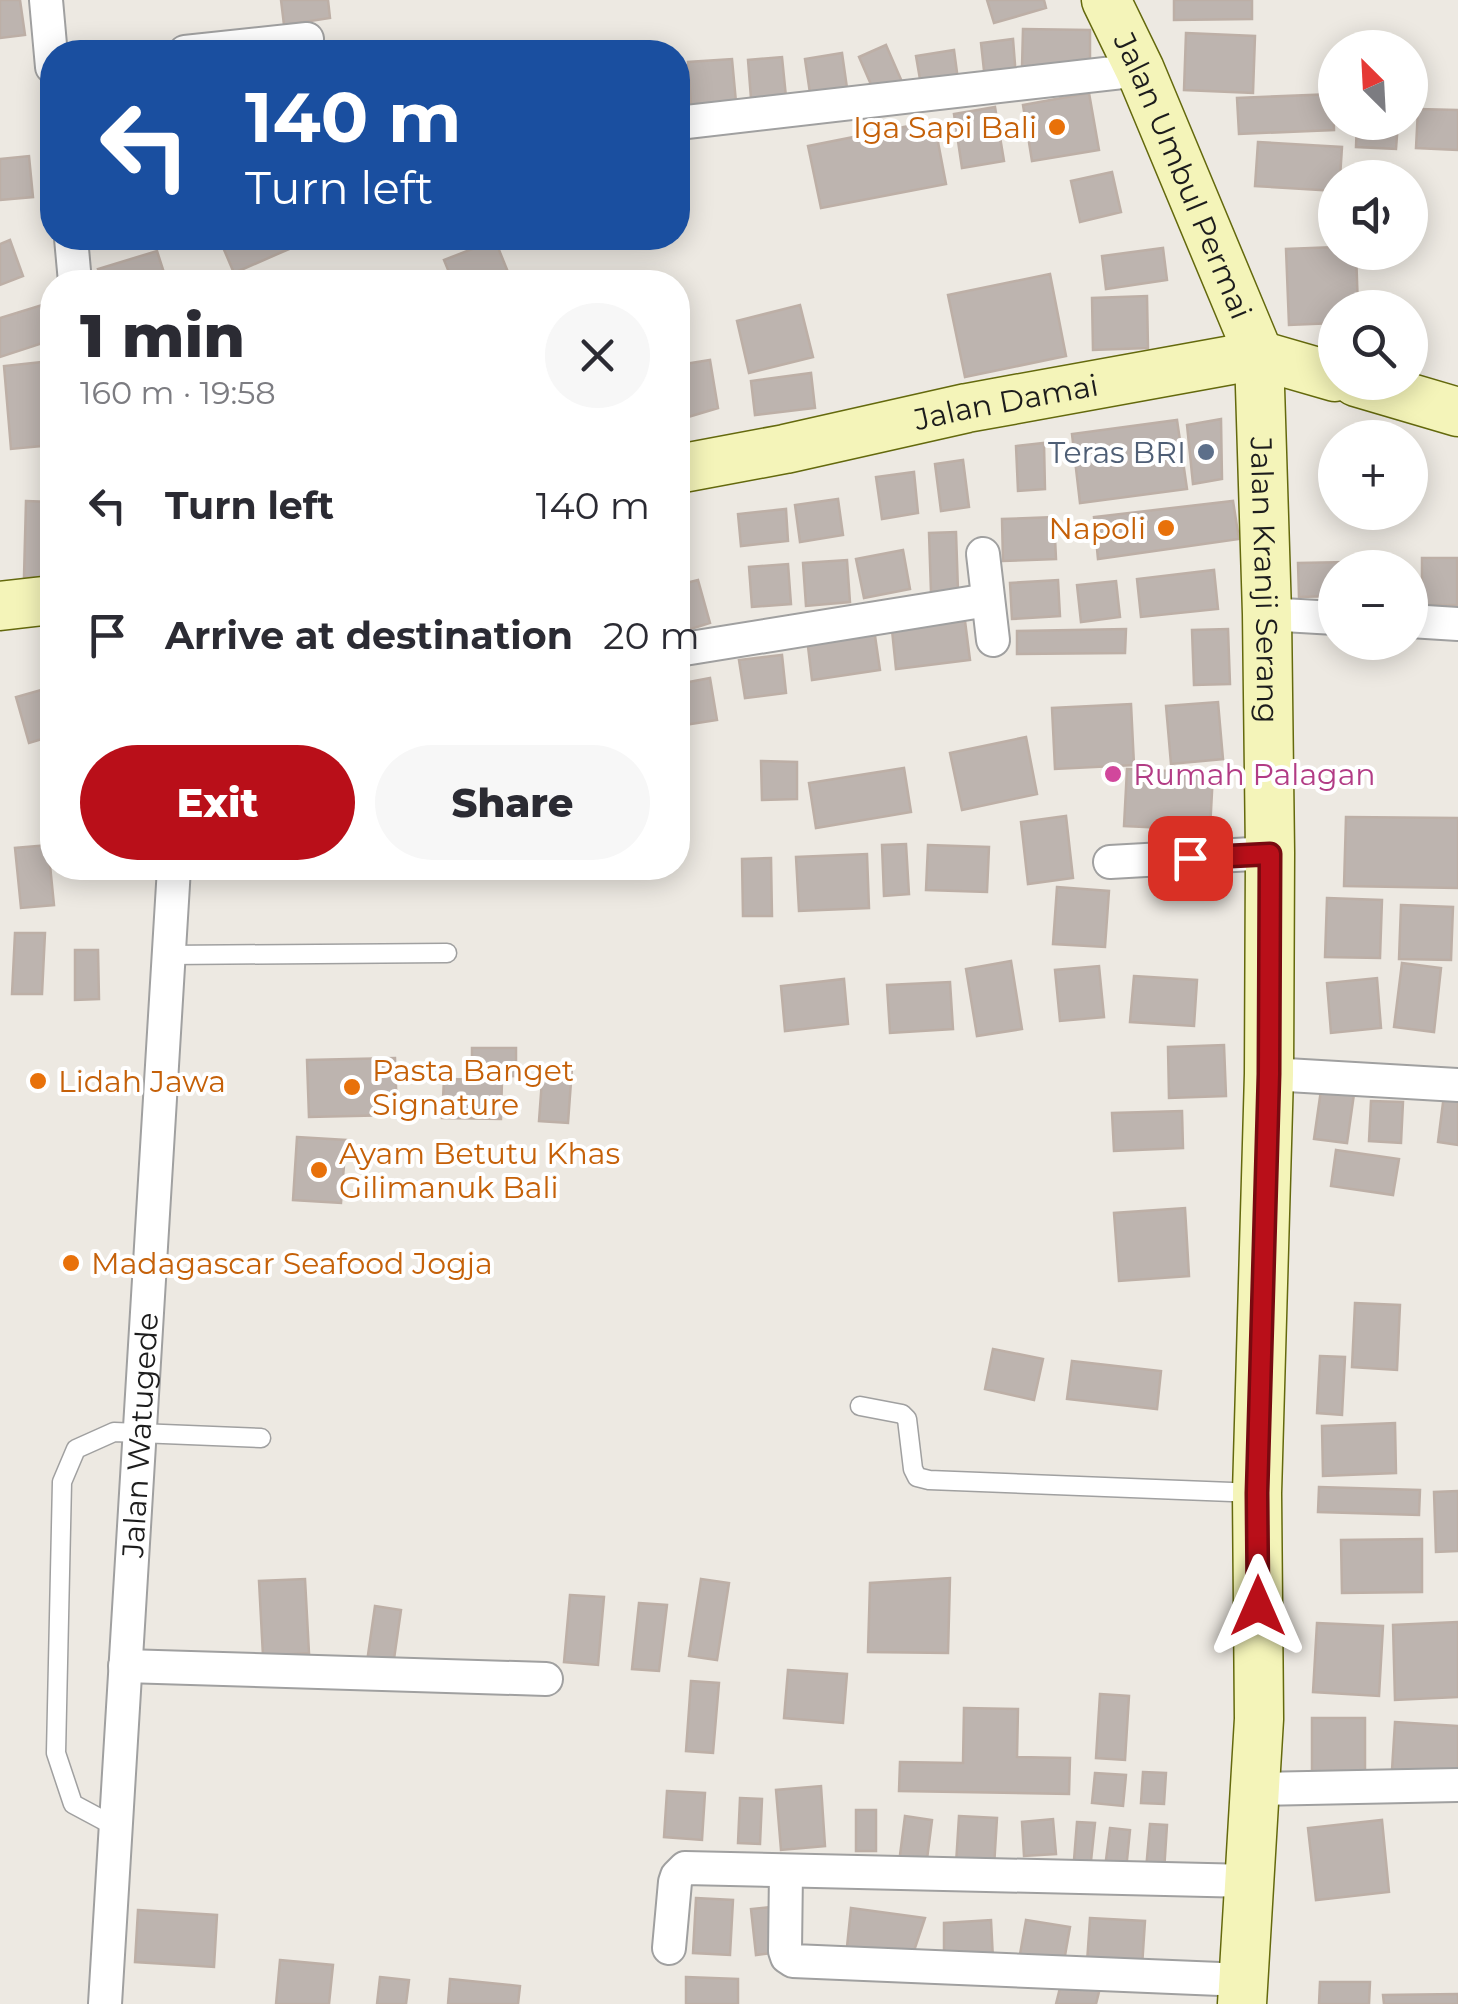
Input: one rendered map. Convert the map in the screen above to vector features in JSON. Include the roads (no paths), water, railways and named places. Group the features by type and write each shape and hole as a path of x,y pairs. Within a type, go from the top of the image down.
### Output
{"main road":[{"name":"Jalan Umbul Permai","path":"1106,0 1140,70 1258,355"},
{"name":"Jalan Damai","path":"690,467 968,408 1258,355 1318,371"},
{"name":"Jalan Kranji Serang","path":"1243,1992 1259,1719 1257,1493 1269,1074 1267,614 1258,355"},
{"path":"1417,400 1458,412"},
{"path":"0,606 40,601"}],"street":[{"path":"46,0 50,40"},
{"path":"298,40 307,39"},
{"path":"690,121 1140,70"},
{"path":"983,554 993,640"},
{"path":"690,648 988,600"},
{"path":"1267,614 1318,617"},
{"path":"1428,623 1458,624"},
{"path":"1110,862 1270,854"},
{"name":"Jalan Watugede","path":"105,2004 173,880"},
{"path":"1269,1074 1458,1085"},
{"path":"125,1666 546,1679"},
{"path":"1256,1788 1458,1785"},
{"path":"669,1948 675,1882 681,1869 1250,1881"},
{"path":"786,1871 785,1950 794,1961 1243,1992"}],"lane":[{"path":"168,955 447,953"},
{"path":"860,1406 902,1414 907,1420 912,1469 918,1477 928,1480 1257,1493"},
{"path":"116,1827 74,1804 56,1754 62,1482 76,1449 114,1432 261,1438"}],"place":[{"name":"Iga Sapi Bali","path":"1057,127"},
{"name":"Teras BRI","path":"1206,452"},
{"name":"Napoli","path":"1166,528"},
{"name":"Rumah Palagan","path":"1113,774"},
{"name":"Lidah Jawa","path":"38,1081"},
{"name":"Pasta Banget Signature","path":"352,1087"},
{"name":"Ayam Betutu Khas Gilimanuk Bali","path":"319,1170"},
{"name":"Madagascar Seafood Jogja","path":"71,1263"}]}
